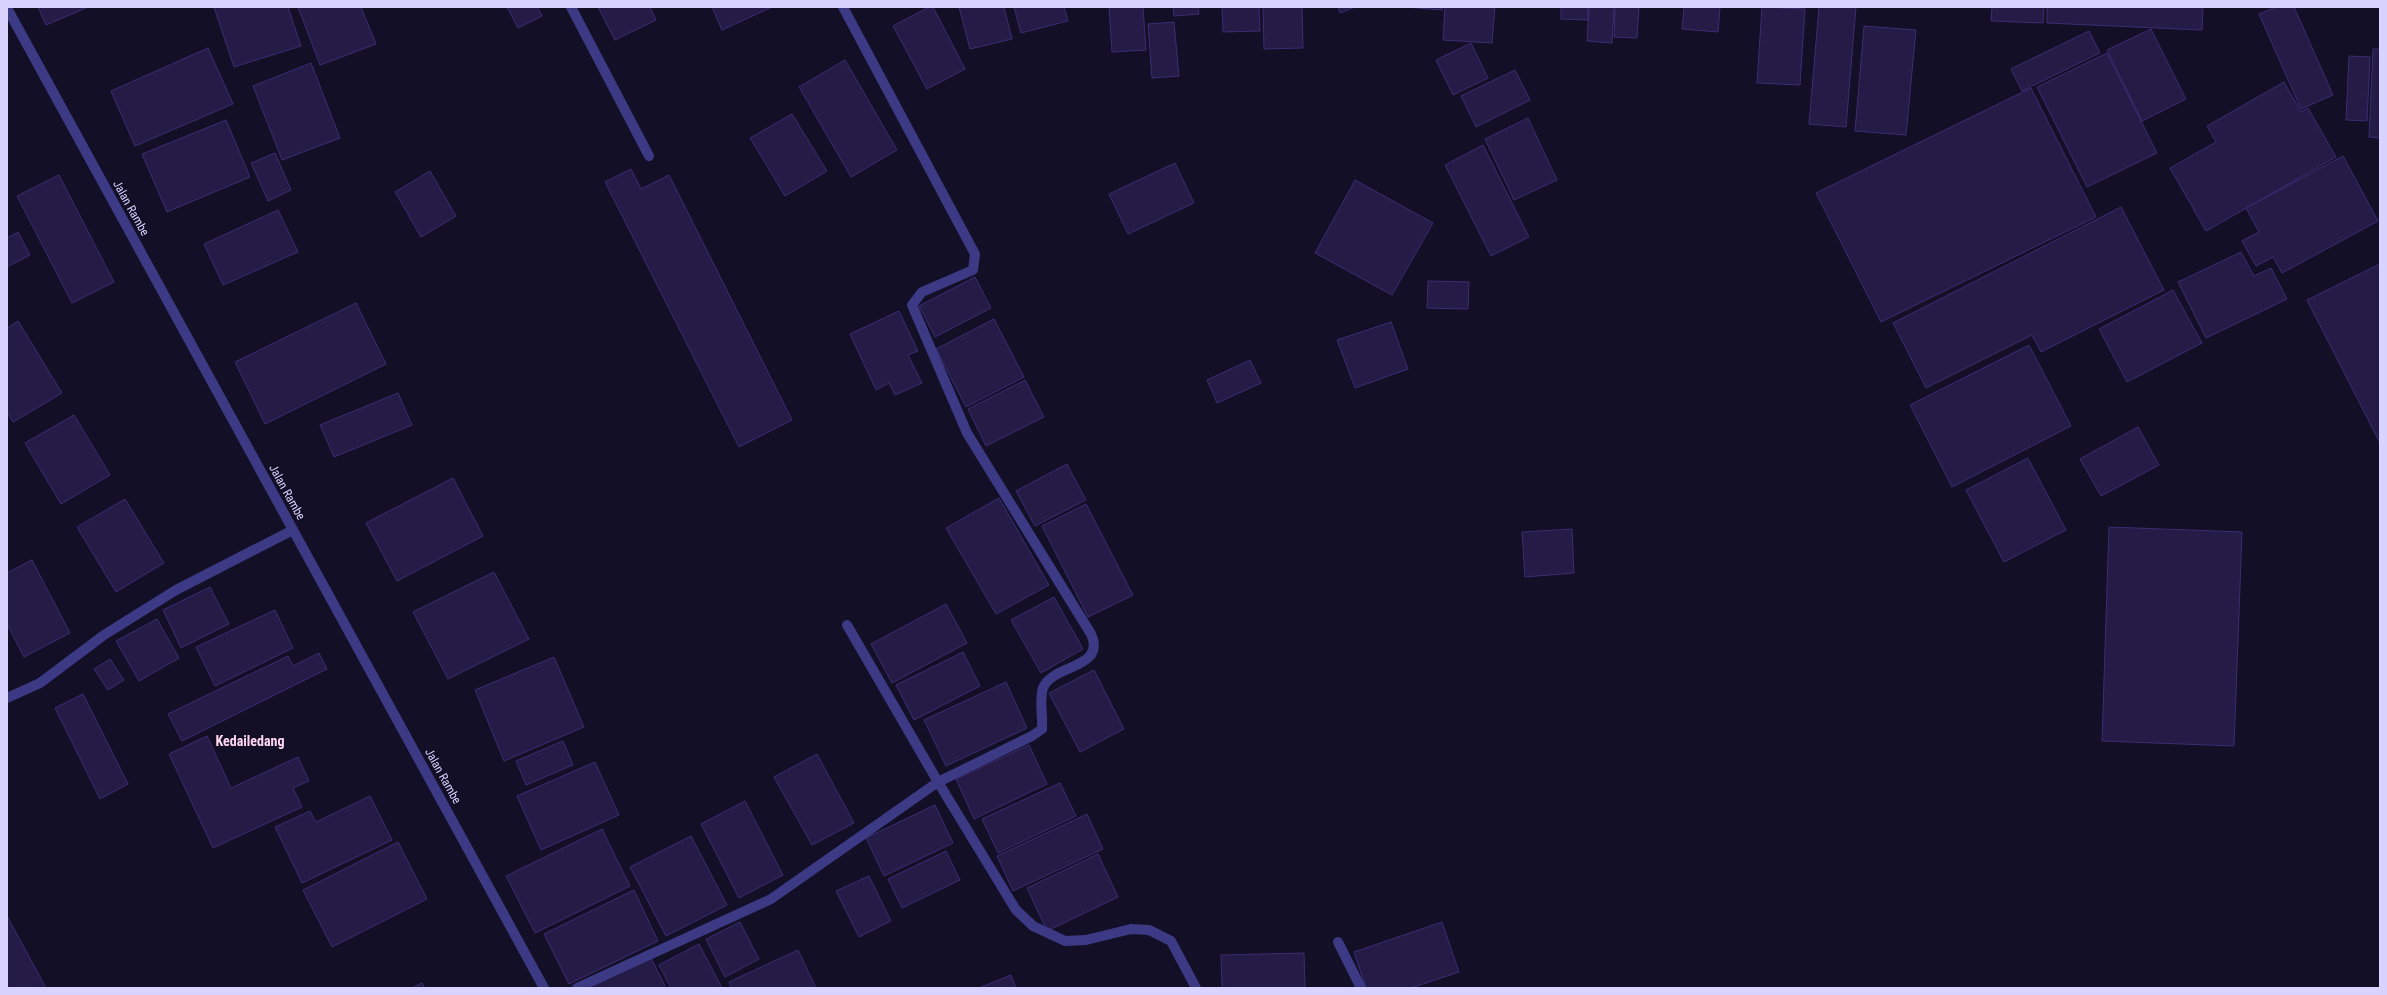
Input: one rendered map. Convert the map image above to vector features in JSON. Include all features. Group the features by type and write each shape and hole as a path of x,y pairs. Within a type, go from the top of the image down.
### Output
{"street":[{"path":"570,7 649,156"},
{"path":"577,988 771,899 938,782 1032,736 1042,729 1044,687 1052,678 1091,655 1094,648 1094,641 967,434 912,305 922,292 973,270 975,254 843,7"},
{"name":"Jalan Rambe","path":"7,8 544,988"},
{"path":"7,698 40,683 104,635 176,590 294,530"},
{"path":"847,625 938,782 1016,910 1033,926 1065,941 1086,940 1131,928 1149,930 1171,941 1196,988"},
{"path":"1338,942 1360,988"}],"building":[{"path":"38,7 88,7 46,25"},
{"path":"214,7 288,7 301,46 234,67"},
{"path":"298,7 361,7 376,44 320,65"},
{"path":"507,7 537,7 542,16 518,28"},
{"path":"598,7 650,7 656,20 615,40"},
{"path":"712,7 772,7 722,30"},
{"path":"929,7 933,7 965,69 927,89 893,26"},
{"path":"959,7 1004,7 1012,39 970,49"},
{"path":"1014,7 1064,7 1068,21 1021,33"},
{"path":"1109,7 1143,7 1146,50 1112,52"},
{"path":"1173,7 1198,7 1199,14 1174,16"},
{"path":"1222,7 1259,7 1260,31 1223,32"},
{"path":"1263,7 1302,7 1303,48 1264,49"},
{"path":"1338,7 1355,7 1340,13"},
{"path":"1406,7 1443,7 1442,10"},
{"path":"1445,7 1495,7 1492,43 1443,40"},
{"path":"1561,7 1588,7 1588,20 1561,19"},
{"path":"1589,7 1614,7 1612,43 1587,41"},
{"path":"1615,7 1639,7 1637,38 1614,37"},
{"path":"1684,7 1720,7 1718,32 1682,29"},
{"path":"1762,7 1805,9 1800,85 1757,83"},
{"path":"1819,7 1856,7 1846,127 1809,124"},
{"path":"1992,7 2044,7 2043,23 1991,21"},
{"path":"2047,7 2203,7 2202,30 2047,23"},
{"path":"2276,7 2294,7 2333,95 2301,109 2259,14"},
{"path":"1174,22 1179,76 1152,78 1148,24"},
{"path":"1864,26 1916,30 1906,135 1855,131"},
{"path":"2151,29 2186,99 2142,121 2107,50"},
{"path":"2089,31 2100,53 2022,91 2011,69"},
{"path":"1471,43 1488,78 1453,95 1436,60"},
{"path":"208,48 233,104 135,146 111,91"},
{"path":"2373,49 2380,49 2380,138 2369,137"},
{"path":"2107,53 2157,153 2087,187 2037,87"},
{"path":"2349,56 2370,57 2367,121 2346,120"},
{"path":"845,60 897,150 851,177 799,87"},
{"path":"311,63 340,138 282,160 253,86"},
{"path":"1515,70 1530,100 1476,127 1461,96"},
{"path":"2284,82 2301,112 2308,108 2336,157 2206,231 2170,168 2216,142 2207,126"},
{"path":"2031,88 2096,217 1881,322 1816,193"},
{"path":"792,114 827,171 785,196 750,138"},
{"path":"1528,118 1557,180 1514,200 1485,139"},
{"path":"226,120 250,177 167,212 142,154"},
{"path":"1483,145 1529,237 1491,256 1445,165"},
{"path":"275,153 291,190 268,201 251,163"},
{"path":"2343,156 2378,221 2282,273 2273,257 2256,266 2242,241 2259,232 2246,208"},
{"path":"1175,163 1194,203 1128,234 1109,194"},
{"path":"631,169 641,189 669,175 792,420 739,447 605,182"},
{"path":"430,171 456,216 421,237 395,192"},
{"path":"59,175 114,282 72,303 17,196"},
{"path":"1355,180 1433,223 1392,295 1315,253"},
{"path":"2121,207 2164,290 2041,352 2032,335 1926,388 1893,323"},
{"path":"278,210 298,252 223,285 204,244"},
{"path":"18,232 30,255 7,267 7,238"},
{"path":"2241,252 2254,276 2271,268 2287,299 2206,338 2178,282"},
{"path":"2380,264 2380,443 2307,300"},
{"path":"975,277 991,308 935,337 919,306"},
{"path":"1428,281 1469,282 1468,309 1427,308"},
{"path":"2173,290 2202,343 2127,382 2099,329"},
{"path":"356,303 386,364 265,424 235,362"},
{"path":"899,311 918,351 908,355 922,383 895,395 889,383 876,390 850,334"},
{"path":"994,319 1024,377 966,407 936,349"},
{"path":"18,321 62,393 13,422 7,412 7,328"},
{"path":"1391,322 1408,369 1355,388 1337,340"},
{"path":"2029,345 2071,426 1952,487 1910,405"},
{"path":"1250,360 1261,383 1217,403 1207,380"},
{"path":"1025,380 1044,417 986,446 968,409"},
{"path":"398,393 412,425 334,457 320,425"},
{"path":"74,415 110,475 61,504 25,443"},
{"path":"2138,427 2159,465 2101,496 2080,459"},
{"path":"2028,458 2066,530 2004,562 1966,490"},
{"path":"1067,464 1086,500 1035,526 1016,491"},
{"path":"453,478 483,536 397,581 366,523"},
{"path":"999,498 1049,585 996,614 946,528"},
{"path":"125,499 164,563 116,592 77,527"},
{"path":"1086,504 1133,595 1088,617 1042,526"},
{"path":"2109,527 2242,532 2234,746 2102,741"},
{"path":"1572,529 1574,573 1525,577 1522,532"},
{"path":"32,560 70,633 24,657 7,624 7,573"},
{"path":"494,572 529,639 448,679 413,612"},
{"path":"210,587 229,624 181,648 163,610"},
{"path":"1054,597 1083,649 1041,673 1011,620"},
{"path":"946,604 967,643 892,683 871,644"},
{"path":"275,610 293,648 215,686 196,647"},
{"path":"157,619 179,658 139,681 116,641"},
{"path":"963,652 980,686 914,720 896,685"},
{"path":"319,653 327,669 182,741 168,714 288,656 293,666"},
{"path":"554,657 584,727 504,761 475,690"},
{"path":"110,659 124,680 108,690 94,669"},
{"path":"1094,670 1124,729 1080,752 1049,693"},
{"path":"1006,682 1027,728 946,766 924,720"},
{"path":"83,694 128,784 100,799 55,708"},
{"path":"207,736 231,788 298,757 309,781 293,788 302,807 213,848 169,754"},
{"path":"563,741 573,765 526,785 516,761"},
{"path":"1029,745 1047,784 974,819 956,779"},
{"path":"817,754 854,823 812,845 774,777"},
{"path":"595,762 619,815 541,850 517,796"},
{"path":"1060,783 1076,816 998,853 982,819"},
{"path":"370,796 392,840 302,883 275,827 310,811 316,822"},
{"path":"745,801 783,875 739,898 701,824"},
{"path":"935,805 953,843 884,876 866,838"},
{"path":"1087,814 1103,849 1013,891 997,856"},
{"path":"602,829 630,886 535,933 506,876"},
{"path":"691,836 727,905 666,936 630,867"},
{"path":"398,842 427,899 332,947 303,890"},
{"path":"946,851 960,880 902,908 888,879"},
{"path":"1098,854 1118,897 1047,931 1027,888"},
{"path":"869,876 891,921 859,937 836,891"},
{"path":"634,890 658,941 569,984 544,934"},
{"path":"7,916 46,988 7,988"},
{"path":"740,922 759,959 725,977 706,939"},
{"path":"1442,922 1459,972 1411,988 1366,988 1354,952"},
{"path":"699,944 722,988 671,988 659,965"},
{"path":"798,950 816,988 731,988 729,982"},
{"path":"1304,953 1305,988 1222,988 1221,955"},
{"path":"651,958 666,988 587,988"},
{"path":"1011,975 1016,988 979,988"},
{"path":"422,983 425,988 412,988"}],"district":[{"name":"Kedailedang","path":"250,741"}]}
